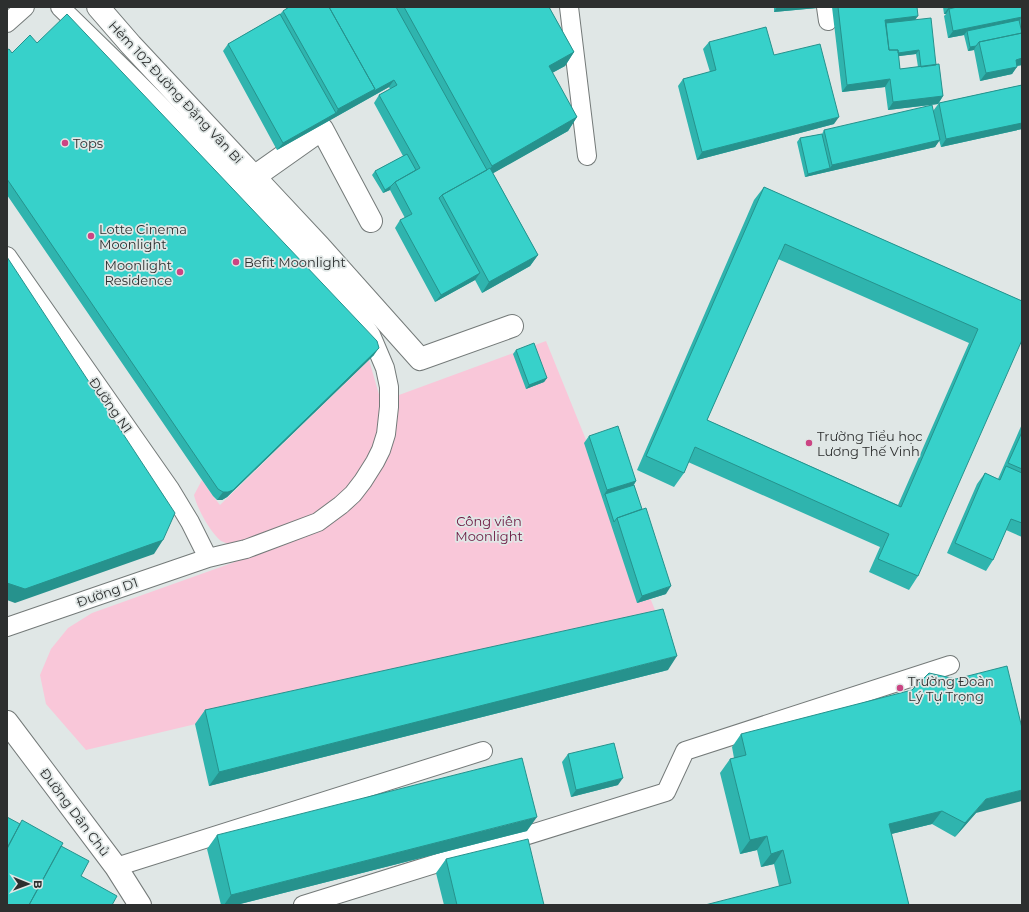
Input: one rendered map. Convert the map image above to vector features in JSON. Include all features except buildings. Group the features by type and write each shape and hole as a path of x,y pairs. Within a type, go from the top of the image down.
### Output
{"street":[{"name":"Hẻm 102 Đường Đặng Vân Bi","path":"98,7 131,45 320,247 420,359 512,326"},
{"path":"254,177 322,128 371,221"},
{"name":"Đường Dân Chủ","path":"7,722 116,867 140,905"}],"lane":[{"path":"7,23 25,7"},
{"name":"Đường D1","path":"7,626 208,558 246,549 318,522 341,505 353,494 363,481 381,450 386,434 389,407 389,387 385,368 371,335 344,295 222,168 60,7"},
{"path":"569,7 587,156"},
{"name":"Đường N1","path":"7,256 170,489 190,522 208,558"},
{"path":"303,905 666,792 685,750 950,665"},
{"path":"116,867 483,751"}],"green space":[{"name":"Công viên Moonlight","path":"546,341 657,615 86,750 46,704 40,675 51,649 68,628 92,613 232,563 303,535 362,496 395,401 399,395"},
{"path":"369,360 380,398 380,417 375,444 365,466 348,489 321,512 233,545 221,541 208,526 194,495 202,480 220,505"}],"place":[{"name":"Tops","path":"65,143"},
{"name":"Lotte Cinema Moonlight","path":"91,236"},
{"name":"Befit Moonlight","path":"236,262"},
{"name":"Moonlight Residence","path":"180,272"},
{"name":"Trường Tiểu học Lương Thế Vinh","path":"809,443"},
{"name":"Trường Đoàn Lý Tự Trọng","path":"900,688"}]}
